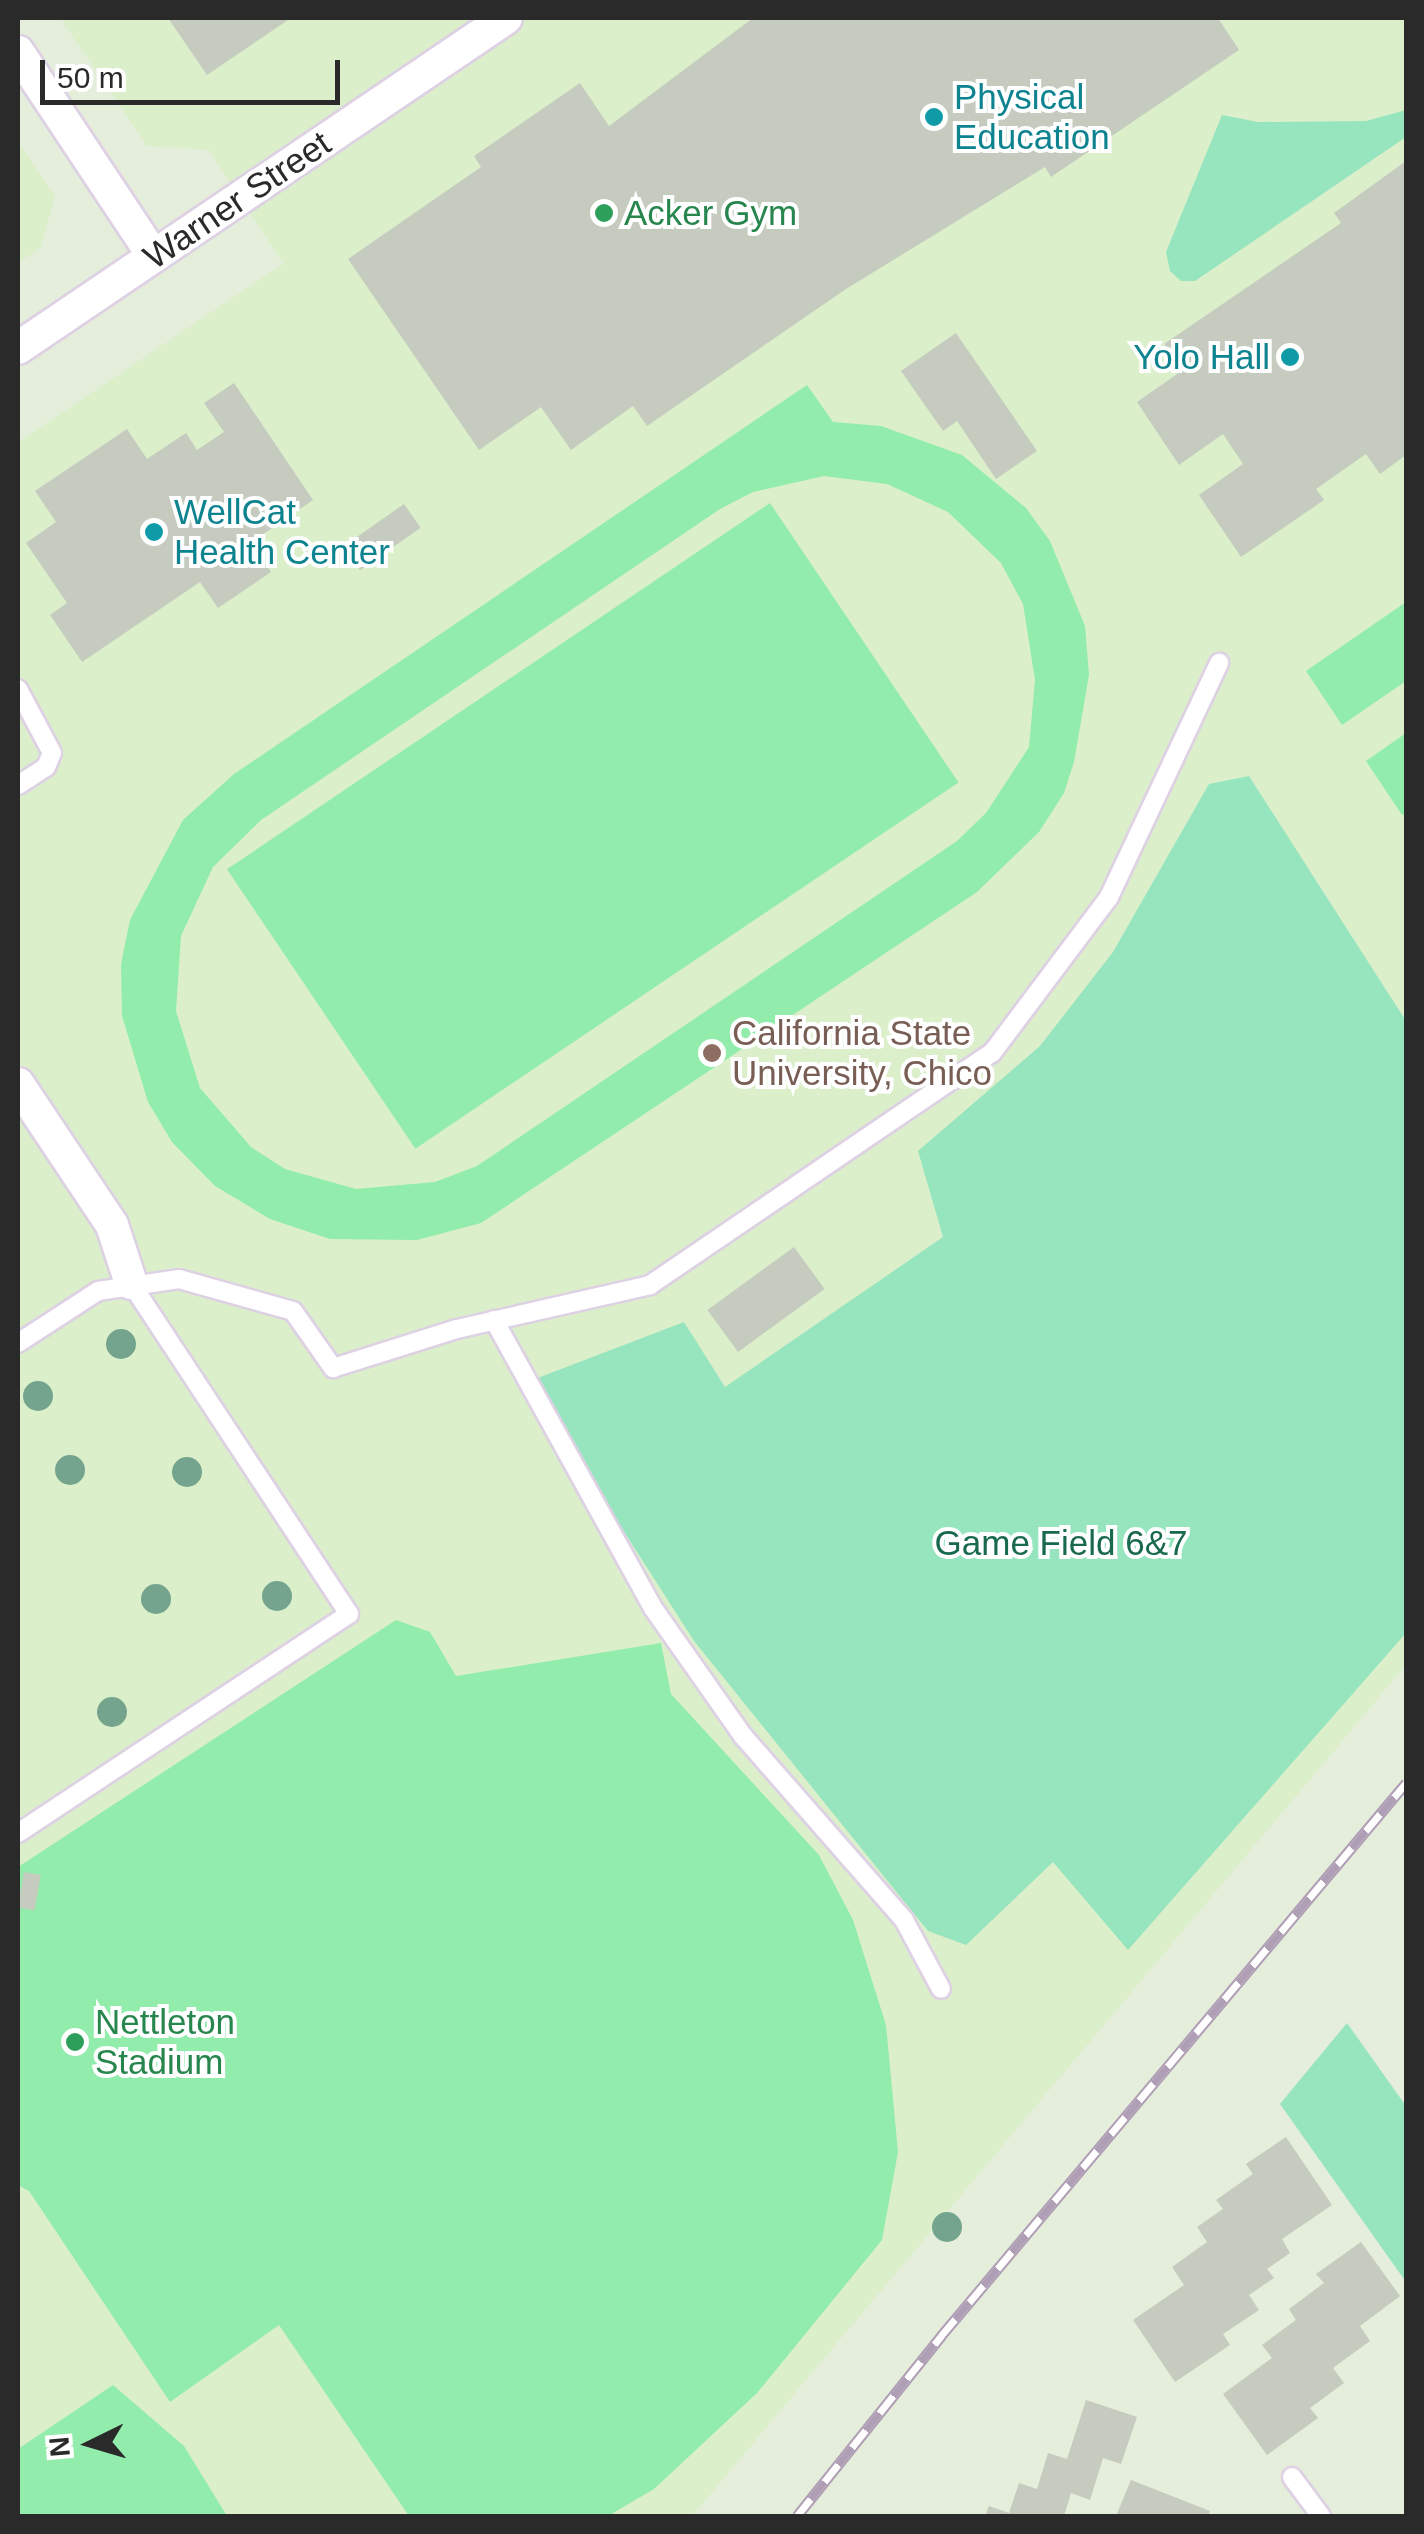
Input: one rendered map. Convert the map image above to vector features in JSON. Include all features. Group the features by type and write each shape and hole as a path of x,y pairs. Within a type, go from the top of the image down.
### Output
{"street":[{"name":"Warner Street","path":"18,348 506,18"},
{"path":"18,52 153,255"},
{"path":"18,1084 112,1225 131,1284"}],"lane":[{"path":"18,1344 98,1291 179,1279 293,1311 333,1368 494,1320 650,1286 992,1053 1109,897 1219,663"},
{"path":"18,689 52,753 46,767 18,785"},
{"path":"18,1833 349,1614 131,1284"},
{"path":"494,1320 653,1608 743,1736 904,1920 941,1990"},
{"path":"1292,2477 1322,2516"}],"shaded area":[{"name":"California State University, Chico","path":"60,18 1406,18 1406,1665 692,2516 18,2516 18,442 283,264 209,150 147,146"},
{"path":"18,141 55,197 41,247 18,263"}],"green space":[{"path":"1406,110 1406,137 1195,281 1181,281 1170,271 1166,252 1222,115 1258,122 1366,121"},
{"path":"807,385 833,422 881,426 962,455 1026,508 1050,541 1085,626 1089,675 1074,762 1064,793 1039,832 977,892 481,1223 417,1240 330,1239 270,1219 215,1186 172,1142 148,1102 122,1016 121,964 130,920 183,820 234,774","holes":["824,476 887,484 948,512 1001,563 1023,604 1035,680 1029,747 986,813 957,841 477,1166 435,1182 356,1189 285,1169 251,1147 200,1088 176,1011 181,936 213,867 261,820 720,509 753,492"]},
{"path":"770,503 958,782 415,1149 227,869"},
{"path":"1406,602 1406,681 1342,725 1306,671"},
{"path":"1406,733 1406,813 1402,815 1366,761"},
{"name":"Game Field 6&7","path":"1249,776 1406,1021 1406,1633 1128,1950 1053,1862 966,1945 928,1931 694,1641 580,1463 535,1379 684,1322 725,1387 943,1237 918,1151 1040,1046 1113,952 1209,784"},
{"path":"396,1620 430,1632 456,1676 661,1643 671,1694 819,1855 853,1920 886,2025 898,2152 882,2240 757,2393 654,2489 608,2516 409,2516 279,2325 170,2402 29,2191 18,2185 18,1867"},
{"path":"1347,2023 1406,2106 1406,2282 1280,2104"},
{"path":"113,2385 184,2446 227,2516 18,2516 18,2449"}],"building":[{"path":"168,18 291,18 207,75"},
{"path":"753,18 1218,18 1239,50 1051,177 1045,167 846,289 647,426 633,406 571,450 541,407 479,450 348,259 481,167 474,156 580,83 609,126"},
{"name":"Yolo Hall","path":"1406,161 1406,455 1380,474 1366,454 1316,489 1324,500 1241,557 1199,495 1243,464 1223,434 1179,465 1137,402 1183,370 1164,344 1341,223 1334,213"},
{"path":"956,333 1037,451 996,479 957,421 943,431 901,371"},
{"name":"WellCat Health Center","path":"234,383 313,500 252,542 271,572 218,608 200,582 82,662 50,615 67,603 26,543 56,522 35,491 127,429 147,459 186,433 197,450 224,432 204,403"},
{"path":"404,504 421,528 360,570 343,546"},
{"path":"794,1247 825,1289 738,1352 707,1310"},
{"path":"24,1872 41,1875 34,1910 18,1907"},
{"path":"1286,2137 1332,2205 1282,2239 1290,2253 1267,2269 1274,2278 1249,2295 1259,2310 1223,2334 1230,2345 1175,2382 1133,2320 1184,2285 1172,2267 1207,2242 1197,2227 1223,2209 1216,2200 1253,2174 1246,2164"},
{"path":"1361,2242 1400,2296 1360,2326 1370,2341 1333,2368 1344,2383 1310,2408 1318,2418 1267,2455 1223,2394 1272,2358 1262,2345 1296,2320 1289,2309 1324,2283 1316,2274"},
{"path":"1086,2400 1137,2417 1121,2464 1103,2458 1090,2500 1071,2493 1064,2516 985,2516 989,2506 1009,2513 1019,2483 1037,2489 1048,2453 1067,2459"},
{"path":"1131,2480 1210,2511 1208,2516 1116,2516"}],"railway":[{"path":"797,2516 941,2336 1406,1783"}],"place":[{"name":"Physical Education","path":"934,117"},
{"name":"Acker Gym","path":"604,213"},
{"name":"Yolo Hall","path":"1290,357"},
{"name":"WellCat Health Center","path":"154,532"},
{"name":"California State University, Chico","path":"712,1053"},
{"name":"Nettleton Stadium","path":"75,2042"}]}
